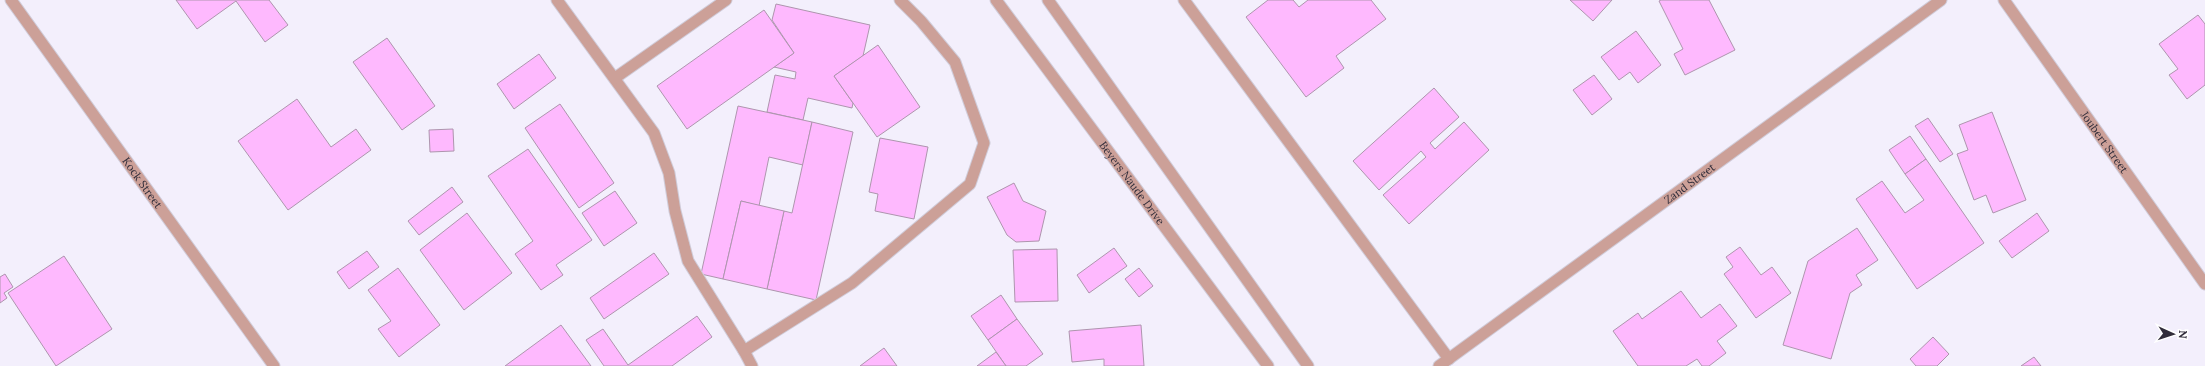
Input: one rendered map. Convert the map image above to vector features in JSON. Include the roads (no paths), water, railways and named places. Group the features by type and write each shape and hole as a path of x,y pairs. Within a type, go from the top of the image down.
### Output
{"street":[{"name":"Kock Street","path":"11,0 274,366"},
{"path":"557,0 654,133 670,173 675,211 688,261 752,366"},
{"path":"615,78 726,0"},
{"path":"744,351 852,283 970,184 984,143 955,62 921,21 900,0"},
{"name":"Beyers Naude Drive","path":"996,0 1268,366"},
{"path":"1048,0 1308,366"},
{"path":"1184,0 1449,359"},
{"name":"Zand Street","path":"1439,366 1941,0"},
{"name":"Joubert Street","path":"2004,0 2205,284"}]}
